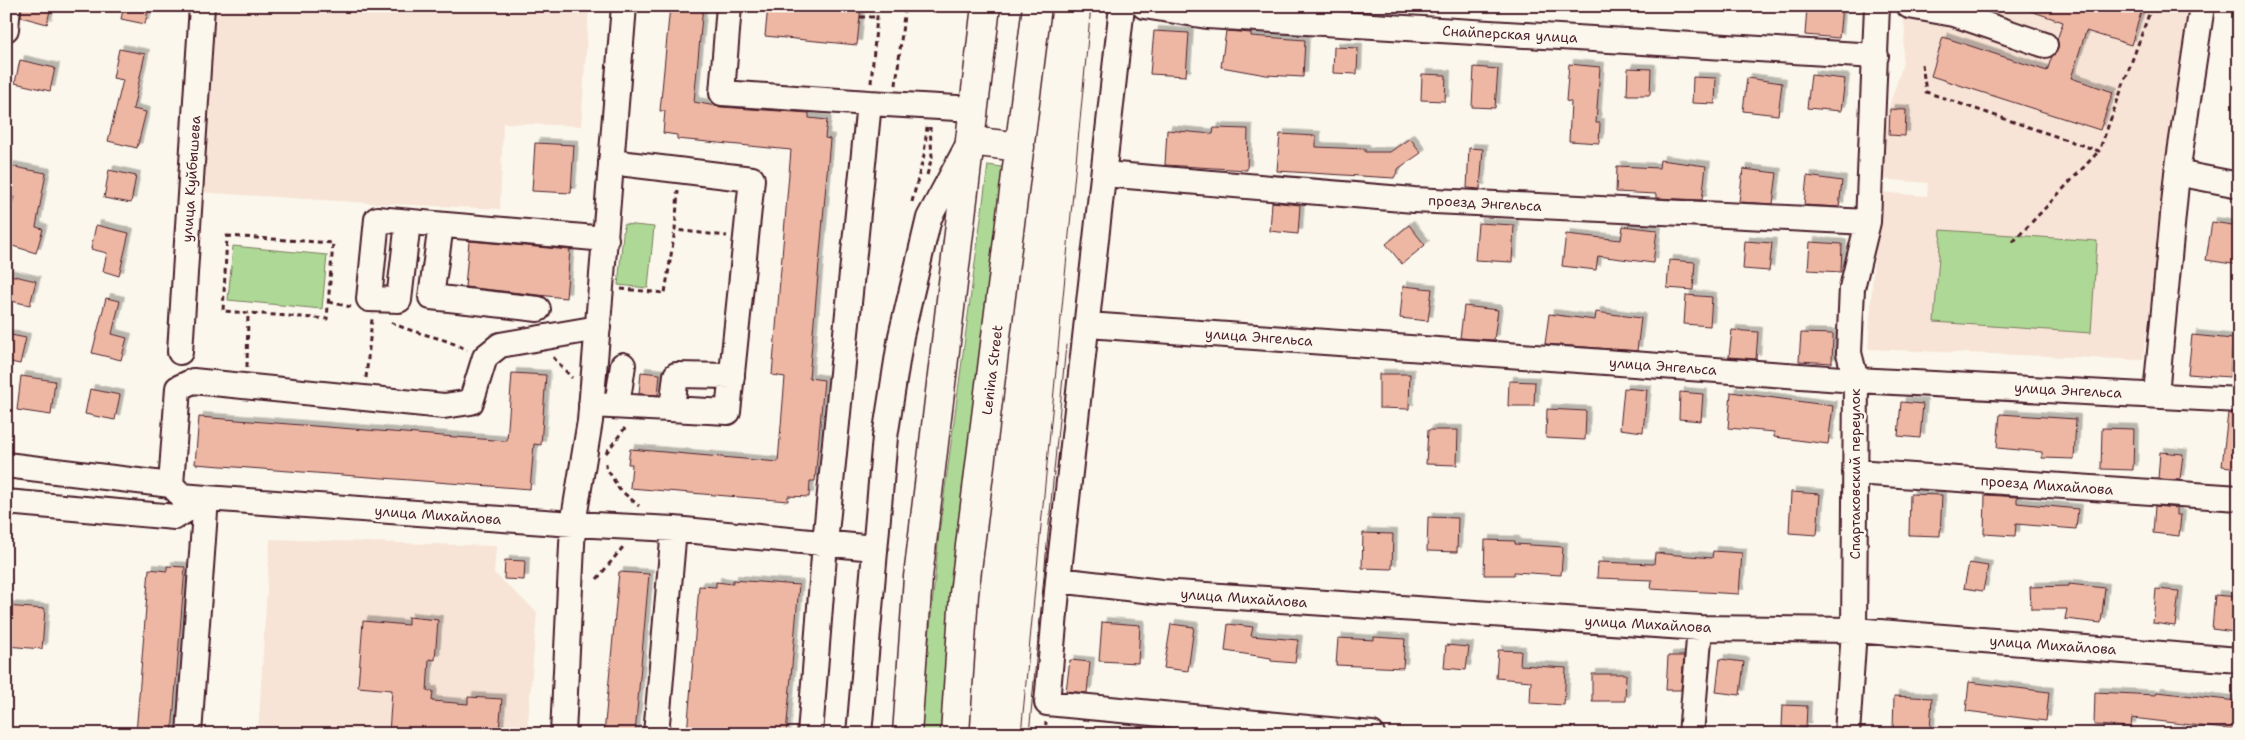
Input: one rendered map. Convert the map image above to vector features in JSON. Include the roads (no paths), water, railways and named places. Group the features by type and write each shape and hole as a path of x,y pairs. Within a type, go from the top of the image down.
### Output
{"main road":[{"path":"907,734 918,577 986,6"},
{"name":"Lenina Street","path":"955,734 964,594 1037,6"},
{"path":"970,141 1020,147"}],"street":[{"path":"6,29 8,6"},
{"name":"улица Куйбышева","path":"180,352 202,6"},
{"path":"563,734 574,524 591,405 624,6"},
{"path":"729,6 722,93 974,109"},
{"path":"1122,6 1088,325 1058,580 1047,703 1372,734"},
{"name":"Снайперская улица","path":"1144,6 1207,16 1876,56"},
{"name":"Спартаковский переулок","path":"1847,734 1854,630 1856,380 1849,353 1852,288 1868,222 1877,6"},
{"path":"1909,6 1954,14 2045,45"},
{"path":"2156,394 2177,173 2202,6"},
{"path":"810,734 825,543 869,103"},
{"path":"859,734 885,437 901,336 929,218 970,141"},
{"path":"591,405 622,415 672,408 728,412 752,179 611,162"},
{"path":"2177,173 2239,186"},
{"name":"проезд Энгельса","path":"1104,174 1414,200 1868,222"},
{"path":"408,222 606,239"},
{"path":"441,225 431,297 538,309"},
{"name":"улица Энгельса","path":"1088,325 1856,380 2156,394 2239,400"},
{"path":"6,465 171,485 178,388 193,382 444,406 472,402 485,357 500,345 598,328"},
{"path":"622,415 623,365"},
{"path":"672,408 676,375 732,376"},
{"name":"проезд Михайлова","path":"1855,472 2239,498"},
{"name":"улица Михайлова","path":"171,485 182,496 574,524 674,529 874,548"},
{"path":"6,502 175,517 206,498"},
{"path":"189,734 206,498"},
{"path":"656,734 674,529"},
{"name":"улица Михайлова","path":"1058,580 1160,592 1700,628 1854,630 2239,660"},
{"path":"1691,734 1700,628"}],"tram line":[{"path":"1021,734 1091,6"},
{"path":"1029,734 1066,345"}]}
